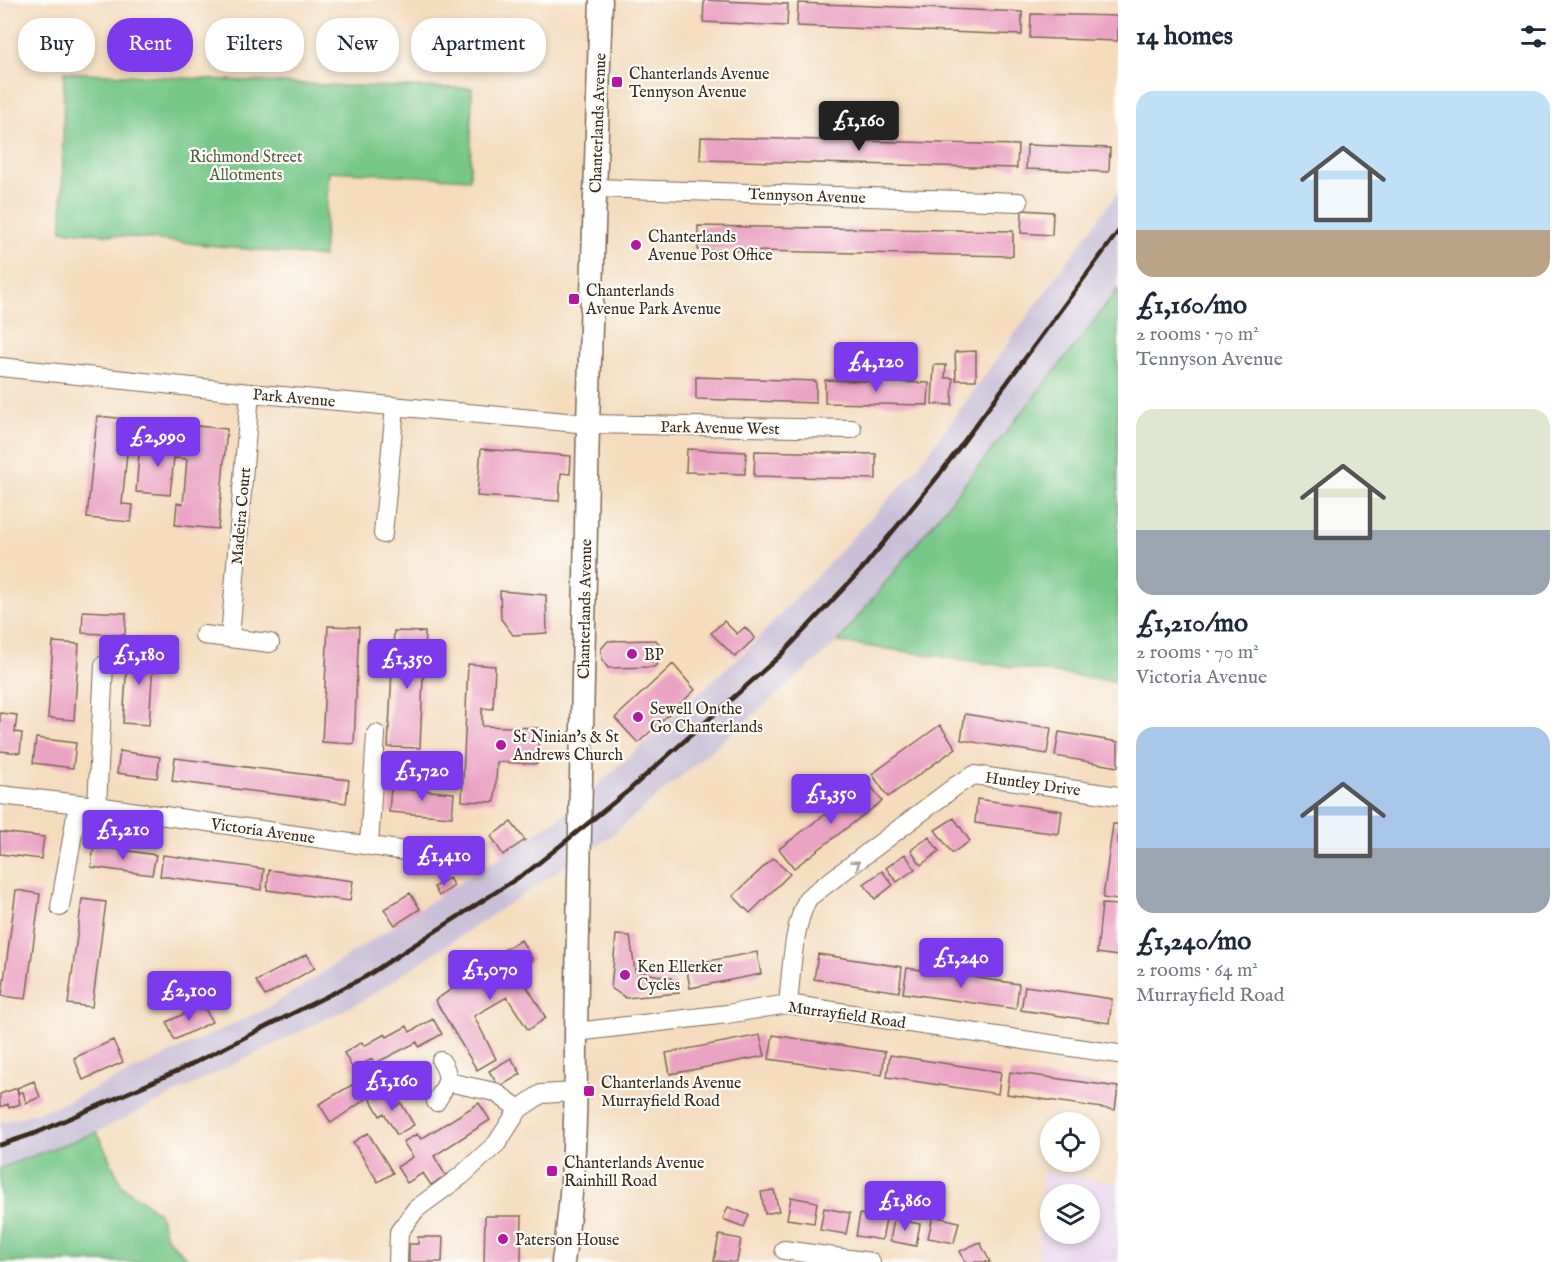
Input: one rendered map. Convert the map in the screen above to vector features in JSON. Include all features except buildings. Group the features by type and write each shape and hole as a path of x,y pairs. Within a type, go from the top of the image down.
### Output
{"street":[{"name":"Chanterlands Avenue","path":"563,1262 570,1218 576,1092 588,424 601,0"},
{"name":"Tennyson Avenue","path":"595,188 1019,202"},
{"name":"Park Avenue","path":"0,367 588,424"},
{"name":"Madeira Court","path":"230,638 250,393"},
{"path":"383,534 394,407"},
{"name":"Park Avenue West","path":"588,424 852,429"},
{"path":"204,635 270,643"},
{"path":"97,806 104,665"},
{"path":"369,845 376,734"},
{"name":"Huntley Drive","path":"788,1004 794,948 801,914 808,898 957,785 974,775 1118,795"},
{"name":"Victoria Avenue","path":"0,795 97,806 453,858"},
{"path":"60,907 78,804"},
{"name":"Murrayfield Road","path":"576,1032 727,1014 788,1004 1118,1054"},
{"path":"436,1102 448,1082 447,1070 441,1061"},
{"path":"448,1082 495,1092 519,1110"},
{"path":"398,1262 399,1232 416,1209 461,1176 497,1143 519,1110 541,1094 576,1092"},
{"name":"Chanterlands Avenue","path":"570,1218 579,1262"},
{"path":"784,1250 871,1262"}],"shaded area":[{"path":"1118,192 1118,289 838,642 611,836 362,1001 97,1132 0,1168 0,1123 57,1106 268,1008 567,813 750,647 916,470"},
{"path":"1043,1172 1118,1183 1118,1262 1038,1262 1040,1226 1040,1244 1100,1244 1100,1184 1042,1184"}],"green space":[{"name":"Richmond Street Allotments","path":"64,72 348,86 472,88 470,179 329,171 323,257 62,230"},
{"path":"1118,289 1118,682 838,642 1082,337"},
{"path":"97,1132 122,1186 159,1213 166,1237 191,1262 0,1262 0,1168"}],"railway":[{"path":"0,1145 36,1133 180,1070 365,977 530,870 628,791 781,655 862,569 939,475 1118,232"}],"place":[{"name":"Chanterlands Avenue Tennyson Avenue","path":"617,82"},
{"name":"Chanterlands Avenue Post Office","path":"636,245"},
{"name":"Chanterlands Avenue Park Avenue","path":"574,299"},
{"name":"BP","path":"632,654"},
{"name":"Sewell On the Go Chanterlands","path":"638,717"},
{"name":"St Ninian's & St Andrews Church","path":"501,745"},
{"name":"Ken Ellerker Cycles","path":"625,975"},
{"name":"Chanterlands Avenue Murrayfield Road","path":"589,1091"},
{"name":"Chanterlands Avenue Rainhill Road","path":"552,1171"},
{"name":"Paterson House","path":"503,1239"}]}
